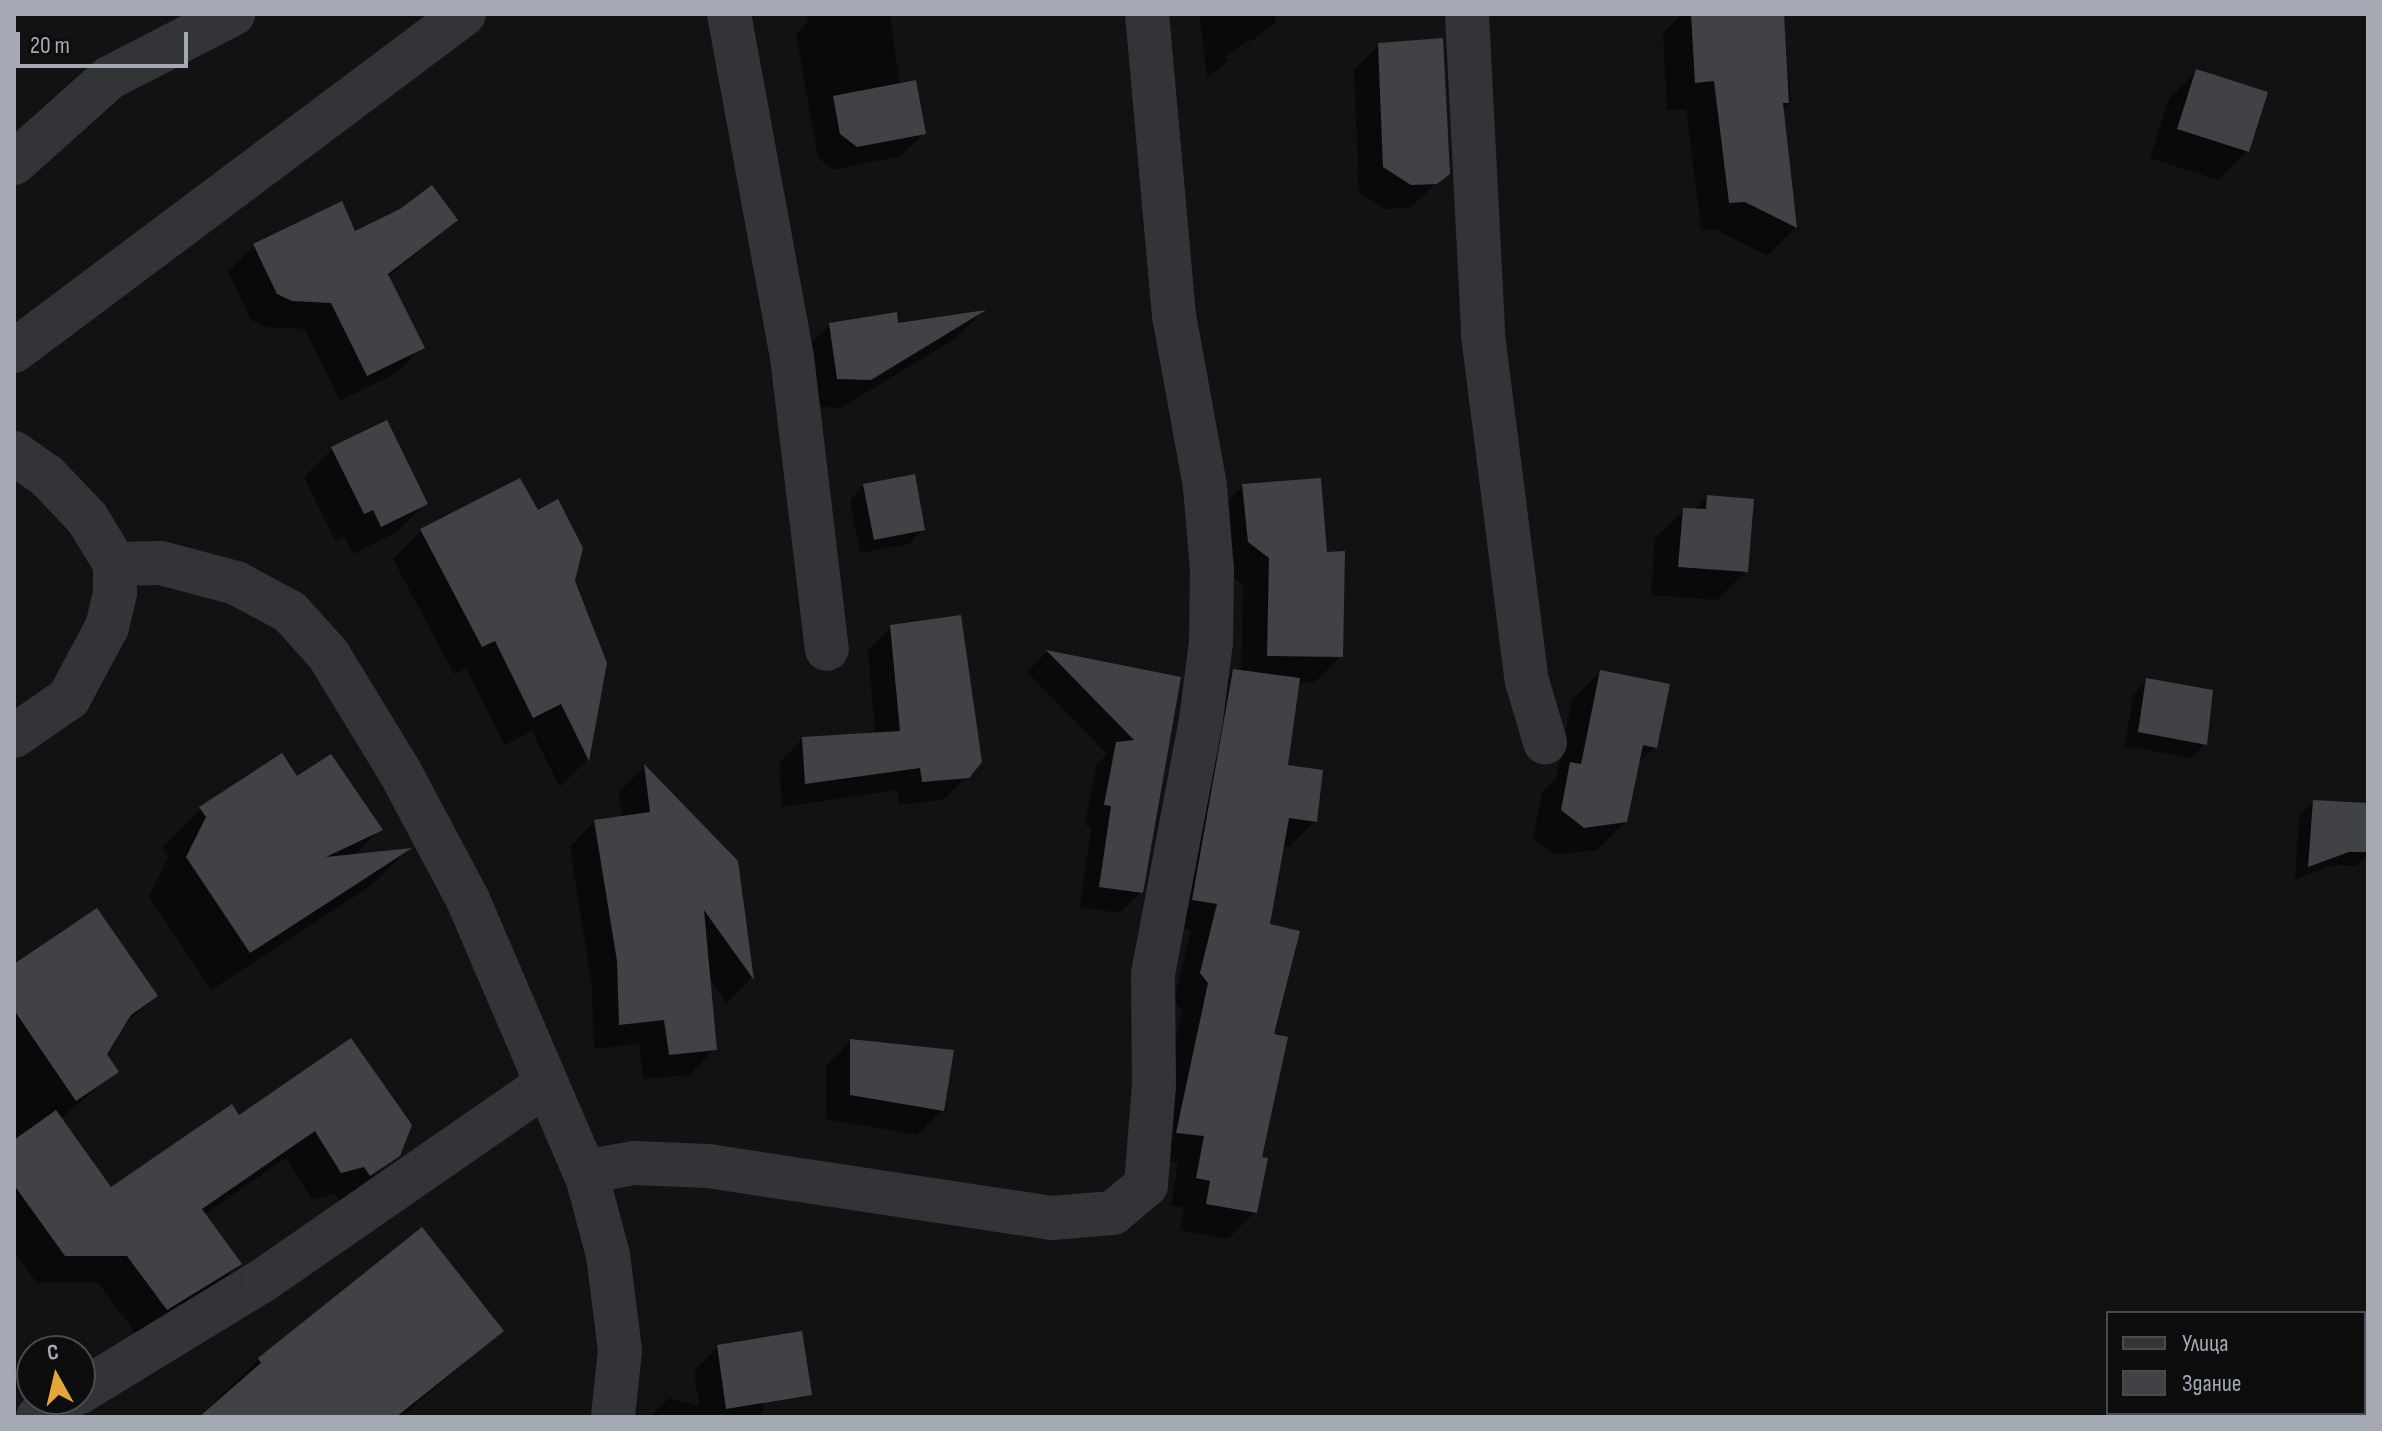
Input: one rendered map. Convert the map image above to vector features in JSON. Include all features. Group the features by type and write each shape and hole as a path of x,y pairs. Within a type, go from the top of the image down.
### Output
{"street":[{"path":"14,163 109,78 233,14"},
{"path":"14,351 464,14"},
{"path":"729,14 792,357 827,649"},
{"path":"585,1172 634,1163 708,1166 1052,1218 1113,1213 1146,1185 1153,1128 1153,974 1201,720 1211,642 1212,570 1205,486 1174,316 1147,14"},
{"path":"1467,14 1483,335 1527,681 1545,742"},
{"path":"14,453 46,475 87,518 115,564 110,615 87,670 69,698 14,736"},
{"path":"115,564 161,563 236,583 290,612 328,654 468,900 585,1172 608,1255 620,1350 613,1417"},
{"path":"96,1382 262,1281 547,1084"}],"building":[{"path":"1691,14 1784,14 1789,103 1783,103 1797,228 1745,202 1729,203 1714,81 1695,83"},
{"path":"1443,38 1450,174 1437,184 1411,185 1383,167 1378,43"},
{"path":"2196,69 2268,92 2249,152 2177,129"},
{"path":"916,80 926,134 857,147 840,134 833,96"},
{"path":"432,185 458,220 388,274 425,348 367,376 331,303 292,301 277,294 253,244 342,201 355,231 400,209"},
{"path":"986,310 871,380 837,379 829,323 897,312 898,323"},
{"path":"387,420 428,504 381,527 373,510 364,514 331,447"},
{"path":"915,474 925,530 874,540 863,484"},
{"path":"520,478 538,510 558,499 583,548 575,581 607,663 589,761 561,704 533,718 495,641 482,647 420,529"},
{"path":"1321,478 1327,552 1345,551 1343,657 1267,656 1269,558 1248,542 1242,484"},
{"path":"1707,495 1754,499 1748,572 1678,567 1683,508 1706,509"},
{"path":"961,615 982,762 969,778 922,782 920,768 805,784 802,737 900,731 890,625"},
{"path":"1046,650 1181,677 1143,893 1099,887 1111,806 1104,805 1116,742 1134,740"},
{"path":"1233,669 1300,678 1288,765 1323,770 1317,822 1289,818 1270,924 1300,931 1274,1034 1288,1037 1262,1157 1268,1158 1257,1213 1206,1204 1210,1181 1196,1178 1204,1136 1176,1133 1208,983 1200,973 1217,904 1192,900"},
{"path":"1600,670 1670,684 1657,748 1643,745 1627,822 1584,828 1561,810 1570,762 1581,764"},
{"path":"2146,678 2213,690 2207,745 2138,732"},
{"path":"282,753 297,776 331,754 383,830 326,857 412,848 250,953 186,857 206,817 199,807"},
{"path":"644,764 738,861 754,980 704,910 717,1050 669,1055 664,1020 619,1025 617,961 594,820 650,812"},
{"path":"2313,800 2368,803 2368,852 2349,852 2308,867"},
{"path":"97,908 158,996 131,1015 107,1054 119,1072 76,1101 14,1010 14,964"},
{"path":"351,1038 412,1125 400,1156 370,1176 364,1167 341,1173 315,1131 202,1209 242,1264 167,1310 127,1256 65,1256 14,1185 14,1140 56,1110 111,1187 232,1104 239,1115"},
{"path":"850,1039 954,1050 944,1111 850,1095"},
{"path":"422,1227 504,1331 396,1417 199,1417 261,1363 258,1358"},
{"path":"802,1331 812,1395 726,1409 717,1345"}]}
